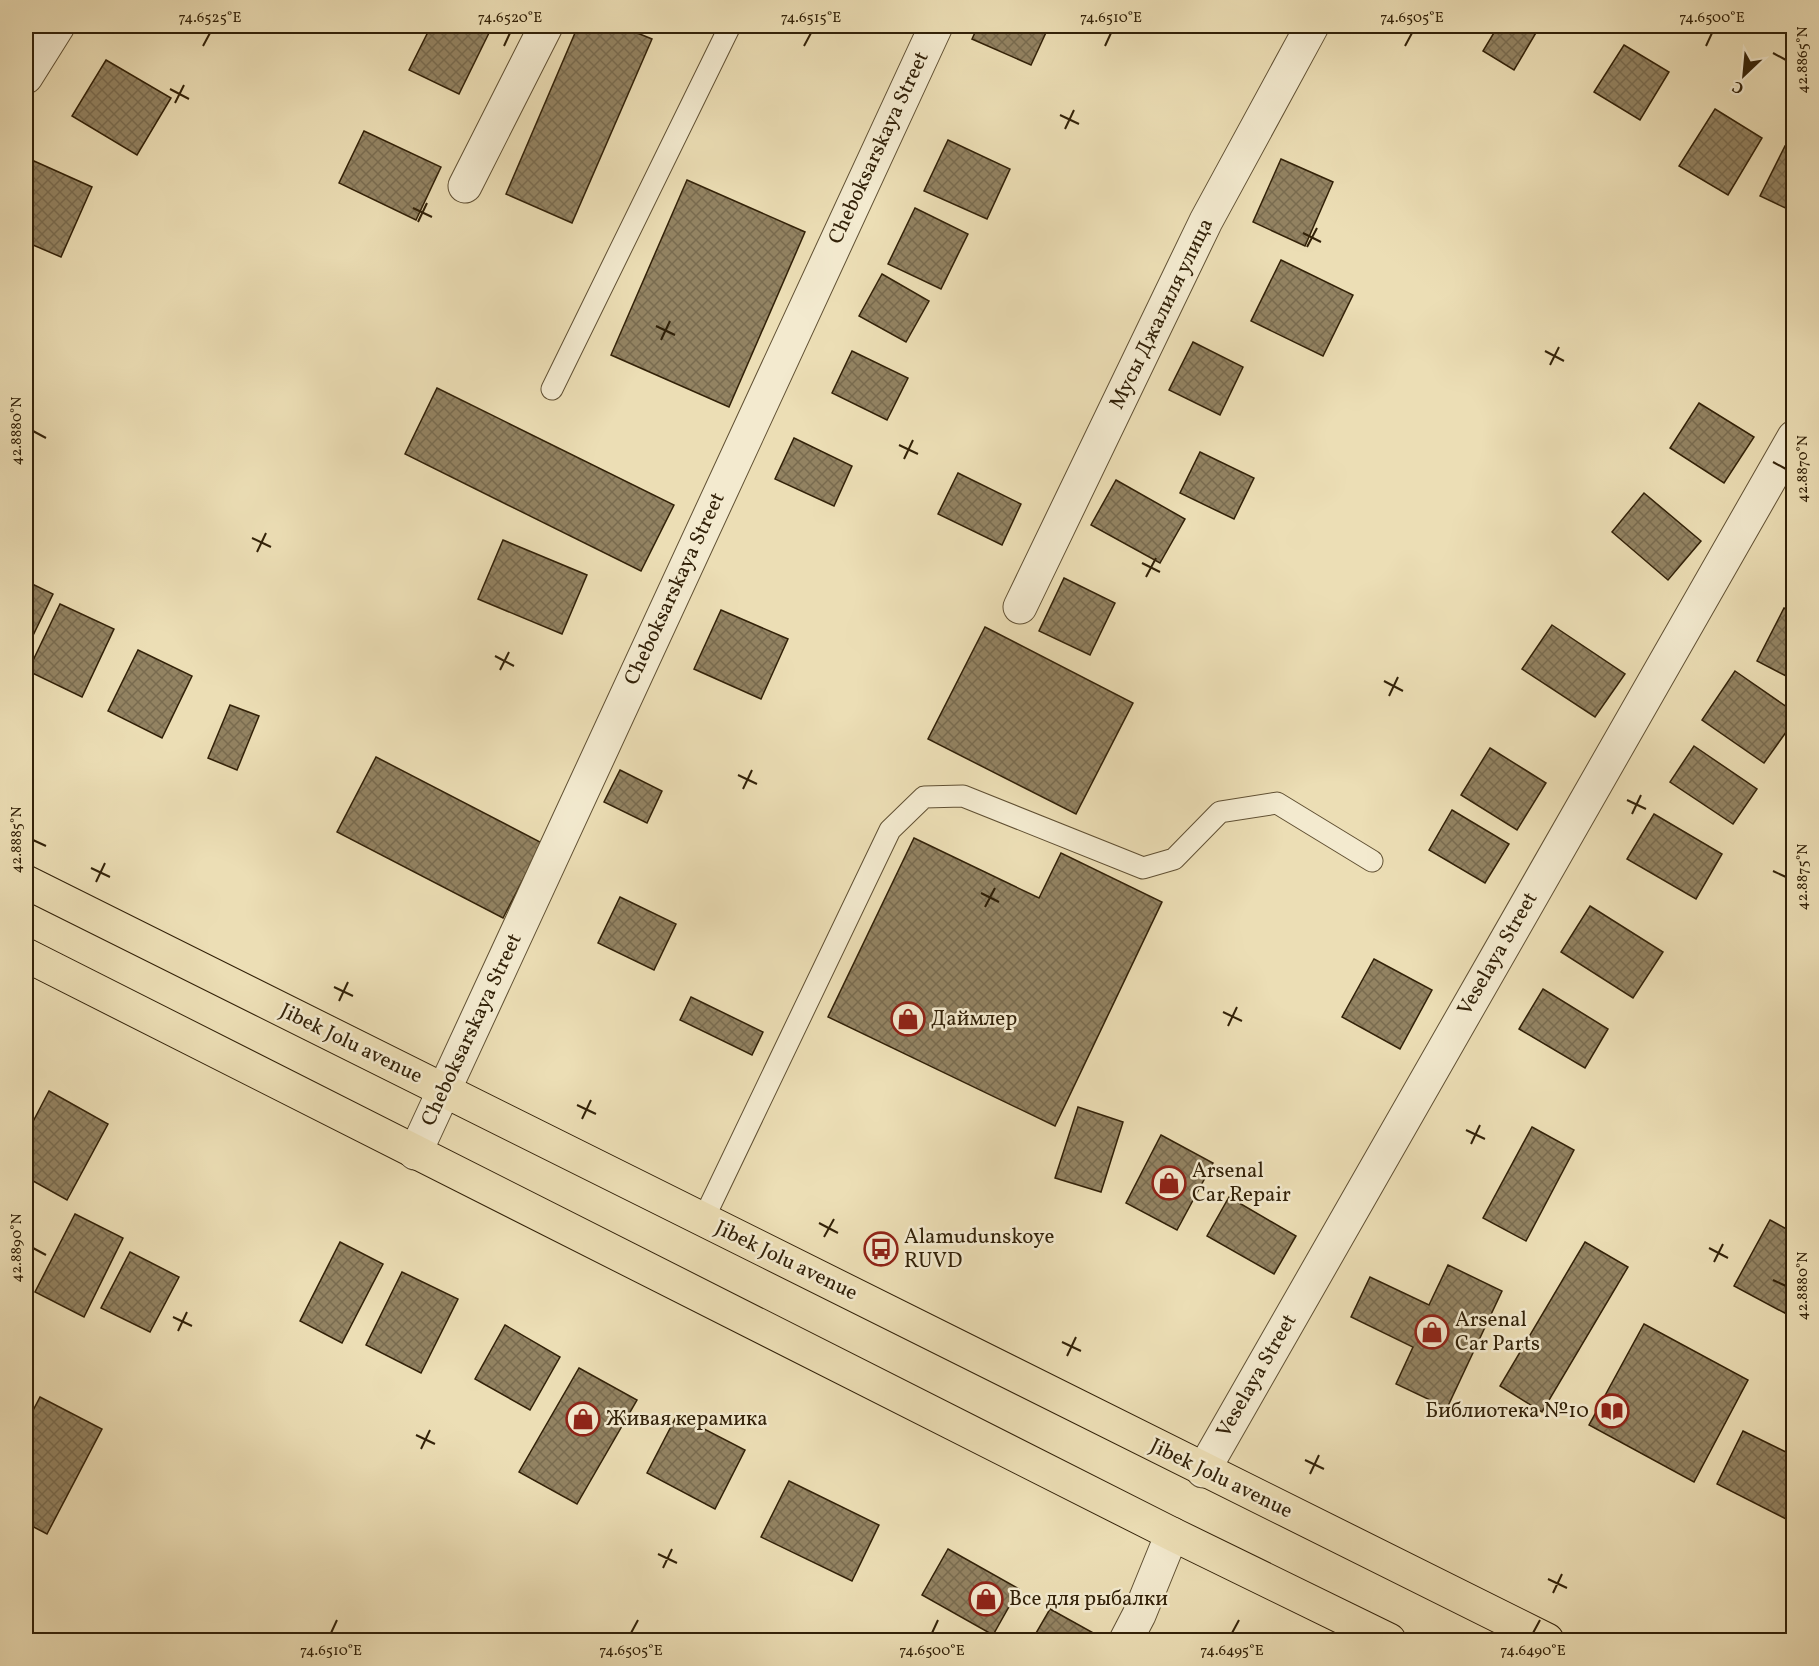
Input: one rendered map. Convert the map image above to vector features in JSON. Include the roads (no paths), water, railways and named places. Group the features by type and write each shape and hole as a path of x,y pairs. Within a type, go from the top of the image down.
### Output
{"main road":[{"name":"Jibek Jolu avenue","path":"26,882 1547,1641"},
{"path":"26,955 1172,1534 1389,1641"}],"street":[{"path":"26,77 58,26"},
{"path":"465,186 546,26"},
{"name":"Cheboksarskaya Street","path":"415,1153 936,26"},
{"name":"Мусы Джалиля улица","path":"1020,608 1206,221 1311,26"},
{"name":"Veselaya Street","path":"1203,1471 1794,437"},
{"path":"1126,1641 1172,1534"}],"lane":[{"path":"552,389 730,26"},
{"path":"703,1220 890,830 924,797 963,796 1143,868 1174,859 1220,812 1277,803 1372,861"}],"place":[{"name":"Даймлер","path":"908,1019"},
{"name":"Arsenal Car Repair","path":"1169,1183"},
{"name":"Alamudunskoye RUVD","path":"881,1249"},
{"name":"Arsenal Car Parts","path":"1432,1332"},
{"name":"Библиотека №10","path":"1612,1411"},
{"name":"Живая керамика","path":"583,1419"},
{"name":"Все для рыбалки","path":"986,1599"}]}
